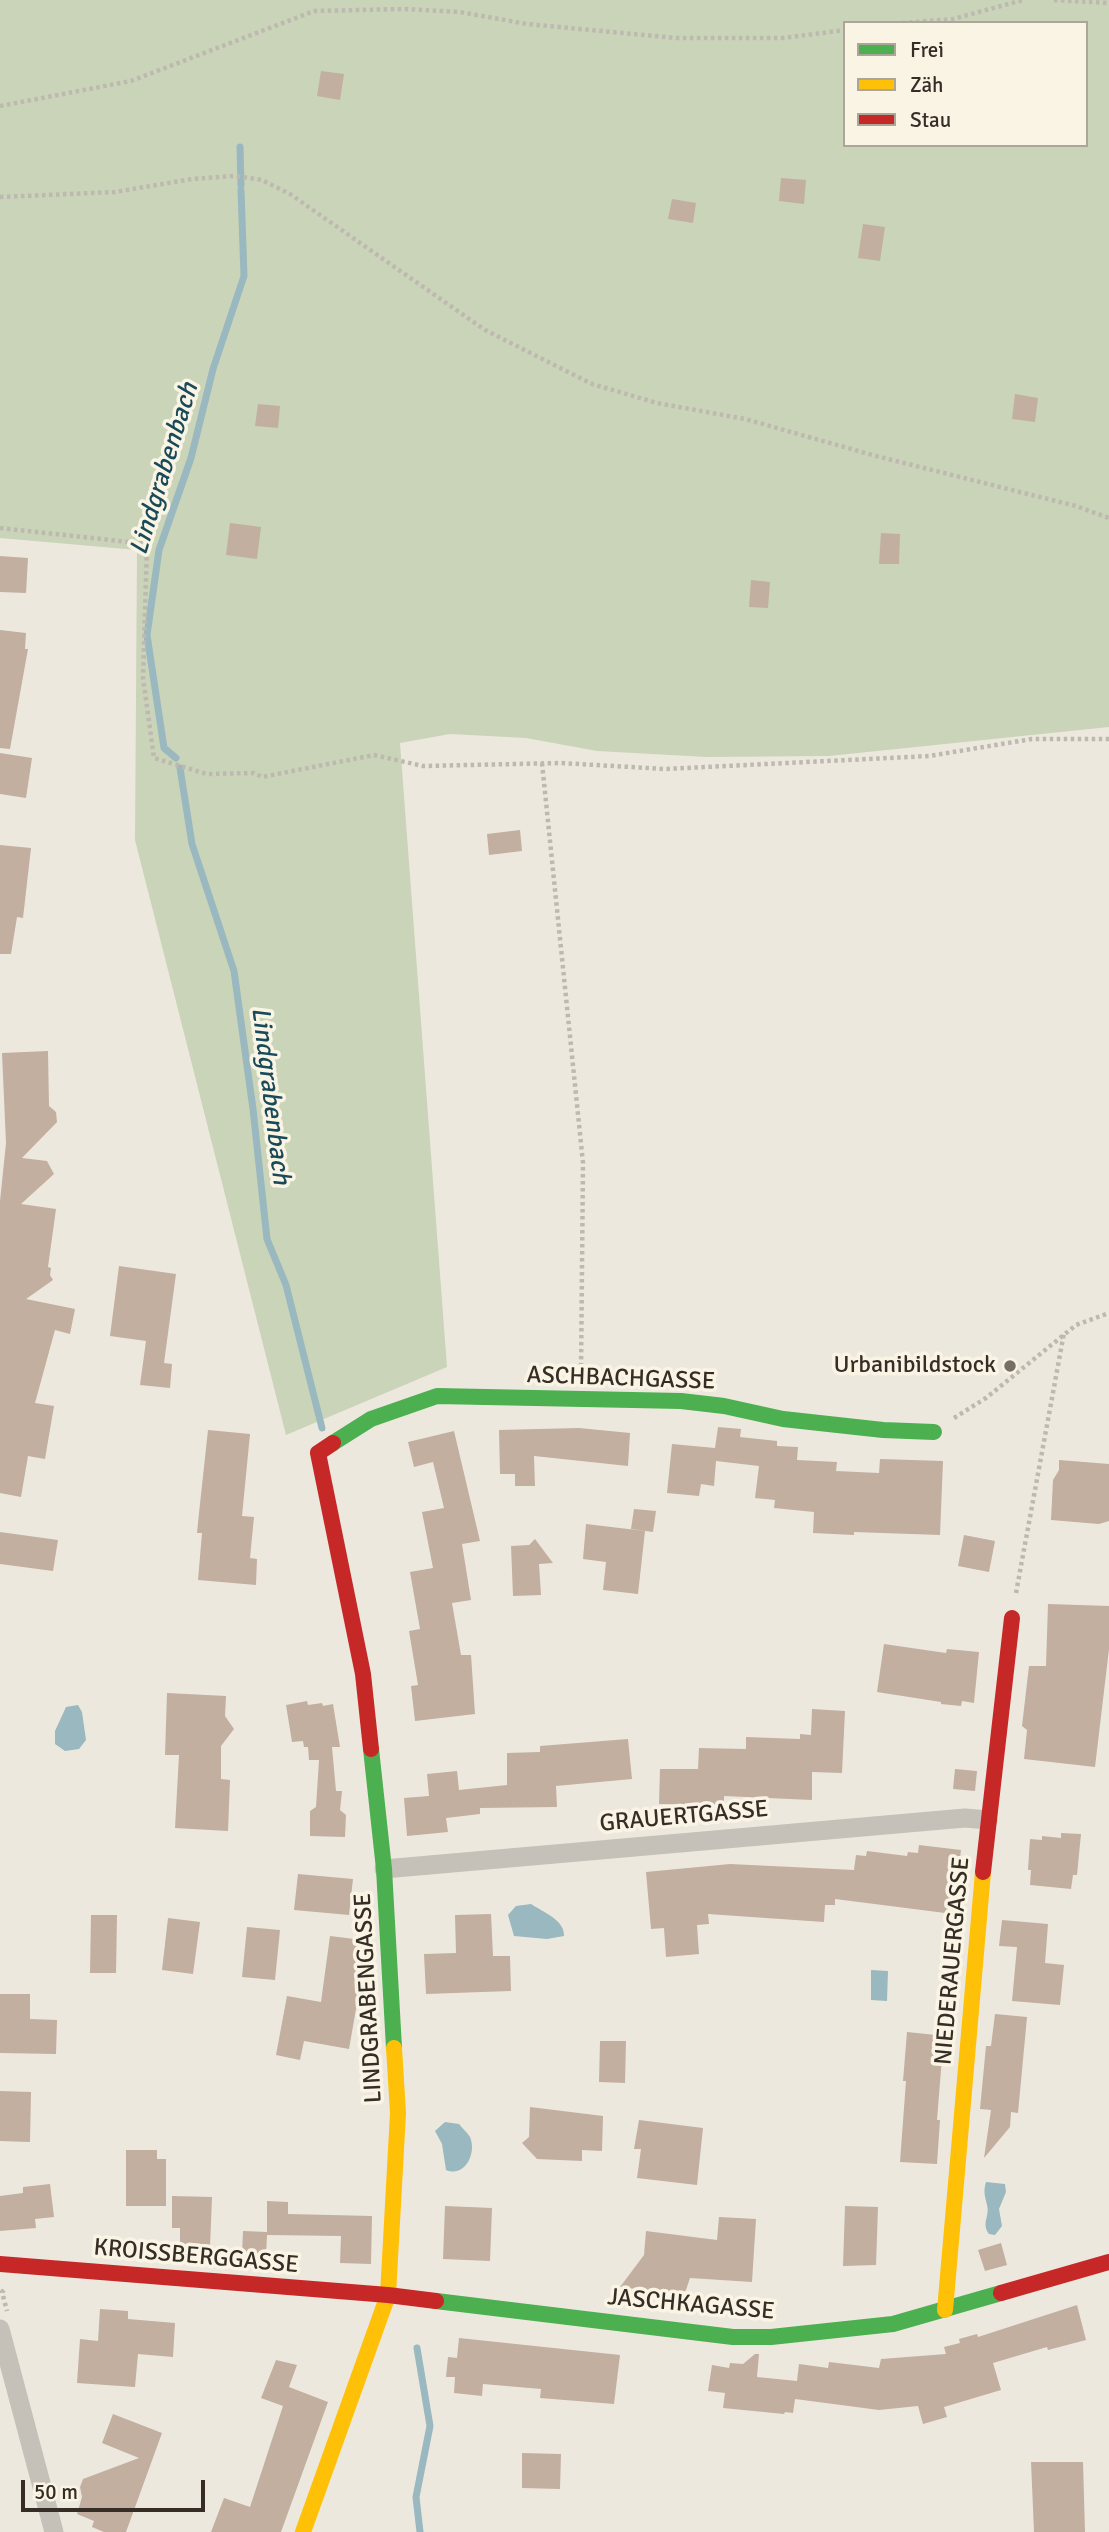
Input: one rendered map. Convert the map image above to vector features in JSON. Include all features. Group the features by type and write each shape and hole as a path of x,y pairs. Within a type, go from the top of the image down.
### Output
{"street":[{"name":"ASCHBACHGASSE","path":"318,1453 370,1419 438,1396 681,1401 724,1406 783,1419 934,1433"},
{"name":"LINDGRABENGASSE","path":"303,2532 388,2295 398,2113 384,1868 363,1674 318,1453"},
{"name":"NIEDERAUERGASSE","path":"945,2310 988,1820 1012,1618"},
{"name":"GRAUERTGASSE","path":"384,1868 862,1826 965,1818 988,1820"},
{"name":"JASCHKAGASSE","path":"388,2295 733,2337 771,2337 893,2324 1109,2262"},
{"name":"KROISSBERGGASSE","path":"0,2264 388,2295"},
{"path":"0,2329 54,2532"}],"path":[{"path":"928,21 953,19 1023,0"},
{"path":"1054,0 1109,3"},
{"path":"0,106 131,81 314,11 404,9 460,12 527,24 676,38 783,38 843,30"},
{"path":"0,197 115,192 192,179 224,177 262,180 290,194 485,330 592,384 657,403 745,419 1003,490 1076,506 1109,518"},
{"path":"0,527 147,544 143,678 154,758 207,774 254,774 262,777 374,755 423,766 542,764 665,769 929,755 1032,739 1109,739"},
{"path":"542,764 583,1163 581,1399"},
{"path":"934,1433 945,1423 986,1398 1063,1333 1076,1325 1109,1313"},
{"path":"1012,1618 1063,1333"}],"green space":[{"path":"0,0 1109,0 1109,727 829,756 707,757 597,751 526,738 450,734 400,743 447,1367 286,1435 135,840 137,550 0,538"}],"water":[{"path":"78,1705 82,1712 86,1740 79,1749 65,1751 55,1744 55,1731 66,1707"},
{"path":"531,1904 557,1921 564,1936 547,1939 514,1936 508,1915 516,1906"},
{"path":"871,1970 888,1971 887,2001 871,2000"},
{"path":"445,2122 459,2124 472,2143 468,2162 453,2172 446,2170 442,2144 435,2131"},
{"path":"986,2182 1005,2184 1006,2192 999,2209 1002,2226 995,2235 989,2234 986,2227"}],"building":[{"path":"321,71 344,74 340,100 317,96"},
{"path":"781,178 806,180 804,204 779,201"},
{"path":"672,199 696,203 693,223 668,219"},
{"path":"863,224 885,227 880,261 858,258"},
{"path":"1015,394 1038,398 1035,422 1012,419"},
{"path":"258,404 280,406 278,428 255,426"},
{"path":"230,523 261,527 257,559 226,555"},
{"path":"881,533 900,534 899,564 879,564"},
{"path":"0,556 28,558 26,593 0,592"},
{"path":"751,580 770,582 768,608 749,607"},
{"path":"0,630 26,633 25,649 28,649 10,749 0,748"},
{"path":"0,753 32,758 26,798 0,794"},
{"path":"520,830 522,851 489,855 487,834"},
{"path":"0,845 31,848 23,918 17,917 11,954 0,954"},
{"path":"48,1051 49,1106 56,1112 57,1122 22,1158 47,1161 54,1174 21,1204 56,1209 48,1267 51,1268 50,1275 53,1280 26,1299 75,1309 70,1334 55,1330 35,1403 54,1406 45,1459 28,1456 21,1497 0,1493 0,1201 6,1143 2,1053"},
{"path":"119,1266 176,1274 164,1363 172,1364 170,1388 140,1385 146,1341 110,1336"},
{"path":"718,1427 741,1429 740,1437 777,1441 777,1446 798,1447 797,1460 837,1462 836,1471 879,1473 880,1459 943,1461 940,1535 813,1533 814,1512 774,1508 775,1500 755,1498 759,1466 716,1461 714,1486 701,1484 699,1496 667,1493 672,1444 715,1448"},
{"path":"579,1428 630,1433 628,1466 534,1456 535,1486 515,1486 515,1474 500,1474 499,1430"},
{"path":"208,1430 250,1434 242,1516 254,1517 250,1558 257,1559 256,1585 198,1580 202,1533 197,1533"},
{"path":"454,1431 480,1541 462,1544 471,1600 452,1603 461,1655 471,1655 475,1714 415,1721 411,1686 418,1685 409,1631 420,1629 410,1572 433,1568 422,1512 444,1508 433,1462 414,1467 408,1442"},
{"path":"1059,1460 1109,1464 1109,1521 1099,1524 1051,1520 1053,1480 1059,1470"},
{"path":"634,1509 656,1511 653,1532 631,1529"},
{"path":"586,1524 645,1531 638,1594 603,1590 606,1562 583,1559"},
{"path":"0,1532 58,1540 53,1571 0,1564"},
{"path":"964,1535 995,1541 989,1572 958,1566"},
{"path":"535,1539 553,1563 539,1564 541,1595 513,1596 511,1546 529,1545"},
{"path":"1048,1604 1109,1606 1109,1649 1095,1767 1024,1759 1027,1730 1022,1726 1029,1666 1046,1666"},
{"path":"884,1644 946,1653 947,1649 979,1652 974,1703 962,1701 961,1706 941,1704 877,1692"},
{"path":"167,1693 226,1696 225,1716 234,1729 221,1746 221,1779 230,1780 228,1831 175,1828 179,1755 165,1755"},
{"path":"307,1701 308,1705 333,1704 340,1747 332,1747 336,1791 342,1791 340,1810 346,1815 345,1837 310,1836 310,1811 316,1807 319,1760 309,1760 308,1747 304,1747 303,1741 292,1742 286,1705"},
{"path":"812,1709 845,1711 842,1773 812,1772 812,1800 724,1796 724,1805 659,1804 660,1769 698,1769 699,1748 746,1749 746,1737 800,1739 800,1734 811,1735"},
{"path":"628,1739 632,1779 556,1786 557,1807 480,1808 480,1814 446,1818 448,1832 407,1836 404,1798 429,1796 427,1774 457,1771 459,1790 507,1785 507,1753 540,1752 540,1746"},
{"path":"955,1769 977,1771 975,1791 953,1789"},
{"path":"1061,1833 1081,1834 1077,1875 1073,1875 1071,1889 1030,1885 1030,1839 1042,1840 1042,1836 1061,1838"},
{"path":"919,1845 961,1850 953,1914 835,1899 835,1905 825,1905 824,1922 708,1914 709,1924 697,1925 699,1954 666,1957 664,1928 651,1929 646,1872 730,1864 854,1870 856,1855 866,1856 867,1851 907,1856 908,1852 918,1853"},
{"path":"298,1874 353,1879 349,1915 294,1910"},
{"path":"491,1914 493,1956 510,1956 511,1991 426,1994 424,1954 456,1953 455,1915"},
{"path":"91,1915 117,1915 116,1973 90,1973"},
{"path":"168,1918 200,1922 193,1974 162,1970"},
{"path":"1002,1920 1048,1924 1045,1963 1064,1965 1060,2005 1012,2001 1017,1947 999,1946"},
{"path":"247,1927 280,1930 275,1980 242,1977"},
{"path":"330,1936 363,1940 349,2049 304,2041 300,2060 276,2055 287,1996 321,2002"},
{"path":"0,1994 30,1994 30,2019 57,2020 56,2054 0,2053"},
{"path":"995,2014 1027,2017 1018,2113 1011,2112 1010,2127 984,2158 991,2110 980,2109 986,2046 991,2046"},
{"path":"907,2032 936,2035 935,2044 943,2045 937,2120 940,2120 937,2164 900,2162"},
{"path":"600,2041 626,2041 625,2083 599,2082"},
{"path":"0,2091 31,2092 30,2142 0,2141"},
{"path":"530,2107 603,2116 602,2151 582,2150 582,2161 537,2159 522,2143 529,2137"},
{"path":"639,2120 703,2128 697,2185 637,2178 641,2149 634,2149"},
{"path":"126,2150 157,2150 157,2159 166,2159 166,2206 126,2206"},
{"path":"50,2184 54,2217 35,2219 36,2228 0,2231 0,2196 23,2193 23,2187"},
{"path":"172,2196 212,2197 210,2247 180,2246 180,2228 172,2228"},
{"path":"267,2201 288,2202 288,2214 372,2216 371,2264 340,2263 341,2236 267,2235 266,2256 242,2255 243,2231 267,2232"},
{"path":"445,2206 492,2208 490,2261 443,2259"},
{"path":"845,2206 878,2207 876,2265 843,2266"},
{"path":"719,2217 756,2219 752,2282 690,2278 686,2290 678,2297 620,2287 644,2255 646,2231 717,2240"},
{"path":"1001,2243 1007,2265 985,2271 978,2250"},
{"path":"1077,2305 1086,2340 1048,2350 1047,2347 993,2363 1001,2390 944,2407 947,2417 923,2424 918,2406 879,2410 795,2399 793,2413 784,2414 723,2408 725,2393 708,2391 712,2365 729,2368 730,2363 743,2364 755,2354 759,2354 757,2377 797,2381 799,2364 828,2368 829,2362 879,2368 881,2359 946,2354 944,2347 960,2343 959,2339 977,2334 978,2337"},
{"path":"100,2309 128,2311 128,2319 175,2323 173,2357 138,2354 135,2387 77,2383 80,2339 98,2341"},
{"path":"459,2338 620,2355 614,2404 540,2398 541,2389 483,2384 482,2396 454,2393 455,2377 446,2377 448,2357 457,2358"},
{"path":"276,2360 297,2365 289,2387 328,2402 281,2532 211,2532 224,2498 250,2507 283,2406 261,2398"},
{"path":"113,2414 162,2433 126,2532 104,2532 92,2527 94,2521 77,2514 83,2479 139,2458 102,2443"},
{"path":"522,2453 561,2454 560,2489 522,2488"},
{"path":"1031,2462 1083,2462 1085,2532 1034,2532"}],"waterway":[{"name":"Lindgrabenbach","path":"240,147 241,185"},
{"name":"Lindgrabenbach","path":"176,758 164,748 147,635 159,550 191,458 213,369 244,276 241,190"},
{"name":"Lindgrabenbach","path":"180,768 192,844 234,971 267,1239 286,1285 322,1428"},
{"name":"Lindgrabenbach","path":"417,2348 430,2426 416,2497 420,2532"}],"traffic: fast":[{"path":"333,1443 371,1419 437,1396 681,1401 724,1406 783,1419 883,1430 934,1432"},
{"path":"371,1749 384,1869 394,2048"},
{"path":"436,2301 733,2337 771,2337 893,2324 1001,2293"}],"traffic: slow":[{"path":"945,2310 983,1872"},
{"path":"303,2532 388,2295 398,2113 394,2048"}],"traffic: jam":[{"path":"333,1443 318,1453 363,1674 371,1749"},
{"path":"983,1872 1012,1618"},
{"path":"1001,2293 1109,2262"},
{"path":"0,2264 436,2301"}],"place":[{"name":"Urbanibildstock","path":"1010,1366"}]}
